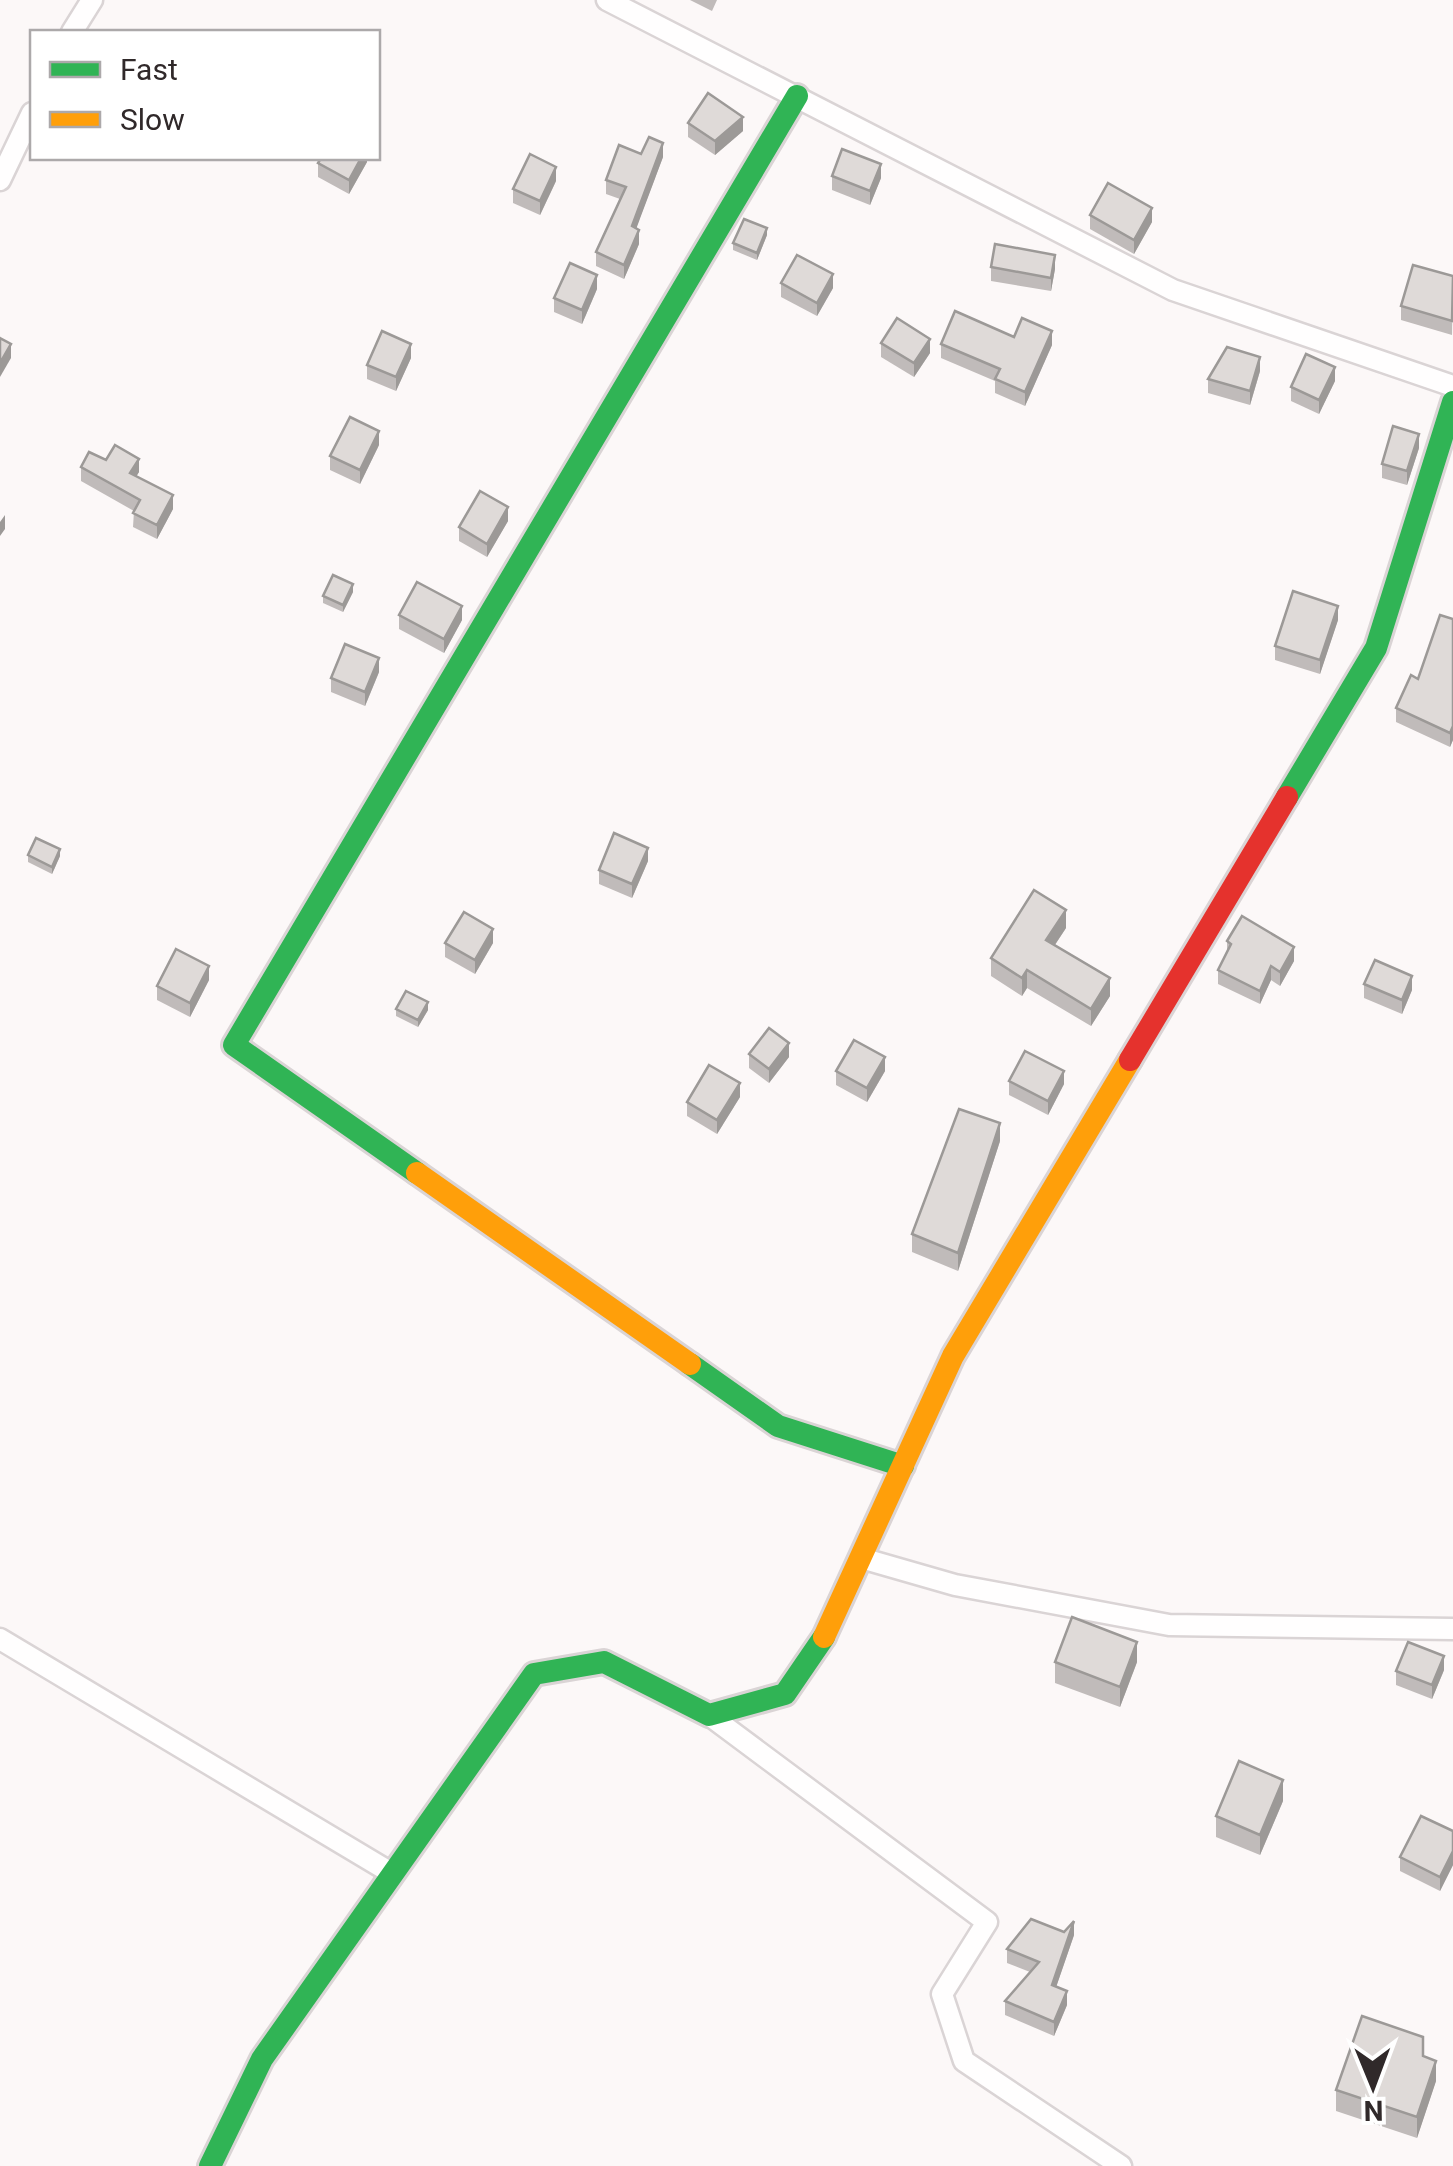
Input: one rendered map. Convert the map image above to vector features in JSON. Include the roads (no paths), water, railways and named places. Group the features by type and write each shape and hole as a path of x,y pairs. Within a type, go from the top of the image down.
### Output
{"street":[{"path":"73,30 92,0"},
{"path":"607,0 1173,290 1453,386"},
{"path":"798,96 234,1046 778,1426 903,1466"},
{"path":"0,180 30,117"},
{"path":"709,1715 785,1694 818,1650 954,1356 1376,648 1453,402"},
{"path":"860,1558 956,1585 1169,1625 1453,1628"},
{"path":"0,1639 393,1874"},
{"path":"210,2166 262,2060 534,1674 604,1662 709,1715 987,1922 942,1994 964,2061 1121,2166"}]}
